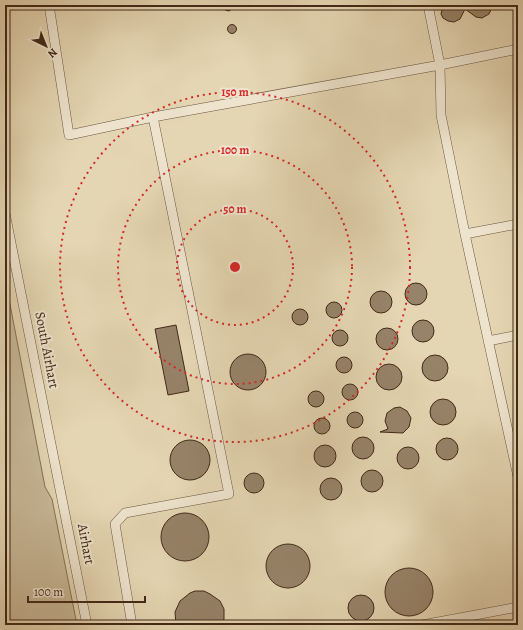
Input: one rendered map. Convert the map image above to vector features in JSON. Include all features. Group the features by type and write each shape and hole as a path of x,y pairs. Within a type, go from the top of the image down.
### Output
{"street":[{"path":"49,5 69,136 153,117 440,65 518,49"},
{"path":"428,5 440,65 441,115 465,234 518,478"},
{"path":"132,625 115,524 125,513 229,494 153,117"},
{"name":"South Airhart","path":"5,213 61,491"},
{"path":"465,234 518,224"},
{"path":"488,341 518,335"},
{"name":"Airhart","path":"61,491 87,625"},
{"path":"422,625 518,607"}],"shaded area":[{"path":"5,278 45,487 52,499 77,625 5,625"}],"building":[{"path":"220,5 237,5 229,11 225,10"},
{"path":"443,5 493,5 489,14 482,18 476,17 465,9 460,19 454,22 443,18 441,14"},
{"path":"230,25 234,25 236,29 234,33 230,33 228,31 228,27"},
{"path":"416,283 424,286 427,294 424,302 416,305 408,302 405,294 408,286"},
{"path":"381,291 389,294 392,302 389,310 381,313 373,310 370,302 373,294"},
{"path":"334,302 340,304 342,310 340,316 334,318 328,316 326,310 328,304"},
{"path":"300,309 306,311 308,317 306,323 300,325 294,323 292,317 294,311"},
{"path":"423,320 431,323 434,331 431,339 423,342 415,339 412,331 415,323"},
{"path":"176,325 189,391 168,395 155,329"},
{"path":"387,328 395,331 398,339 395,347 387,350 379,347 376,339 379,331"},
{"path":"340,330 346,332 348,338 346,344 340,346 334,344 332,338 334,332"},
{"path":"248,354 258,357 263,362 266,372 263,382 258,387 248,390 238,387 233,382 230,372 233,362 238,357"},
{"path":"435,355 444,359 448,368 444,377 435,381 426,377 422,368 426,359"},
{"path":"344,357 350,359 352,365 350,371 344,373 338,371 336,365 338,359"},
{"path":"389,364 398,368 402,377 398,386 389,390 380,386 376,377 380,368"},
{"path":"350,384 356,386 358,392 356,398 350,400 344,398 342,392 344,386"},
{"path":"316,391 322,393 324,399 322,405 316,407 310,405 308,399 310,393"},
{"path":"443,399 452,403 456,412 452,421 443,425 434,421 430,412 434,403"},
{"path":"400,407 407,411 411,418 409,427 403,433 380,432 388,429 385,421 387,413 394,408"},
{"path":"355,412 361,414 363,420 361,426 355,428 349,426 347,420 349,414"},
{"path":"322,418 328,420 330,426 328,432 322,434 316,432 314,426 316,420"},
{"path":"363,437 371,440 374,448 371,456 363,459 355,456 352,448 355,440"},
{"path":"447,438 455,441 458,449 455,457 447,460 439,457 436,449 439,441"},
{"path":"194,440 201,443 207,449 210,460 209,468 201,477 194,480 186,480 179,477 171,468 170,456 173,449 182,441"},
{"path":"325,445 333,448 336,456 333,464 325,467 317,464 314,456 317,448"},
{"path":"408,447 416,450 419,458 416,466 408,469 400,466 397,458 400,450"},
{"path":"372,470 380,473 383,481 380,489 372,492 364,489 361,481 364,473"},
{"path":"254,473 261,476 264,483 261,490 254,493 247,490 244,483 247,476"},
{"path":"331,478 339,481 342,489 339,497 331,500 323,497 320,489 323,481"},
{"path":"180,513 190,513 202,520 209,532 209,542 202,554 190,561 180,561 172,557 165,550 161,542 161,532 165,524 172,517"},
{"path":"292,544 304,550 309,558 309,574 304,582 296,587 284,588 272,582 267,574 266,562 272,550 280,545"},
{"path":"404,568 414,568 423,572 429,578 432,583 432,601 423,612 414,616 404,616 395,612 389,606 385,597 385,587 389,578 395,572"},
{"path":"195,591 204,591 220,601 224,609 224,619 222,625 176,625 175,612 180,601"},
{"path":"361,595 370,599 374,608 370,617 361,621 352,617 348,608 352,599"}]}
